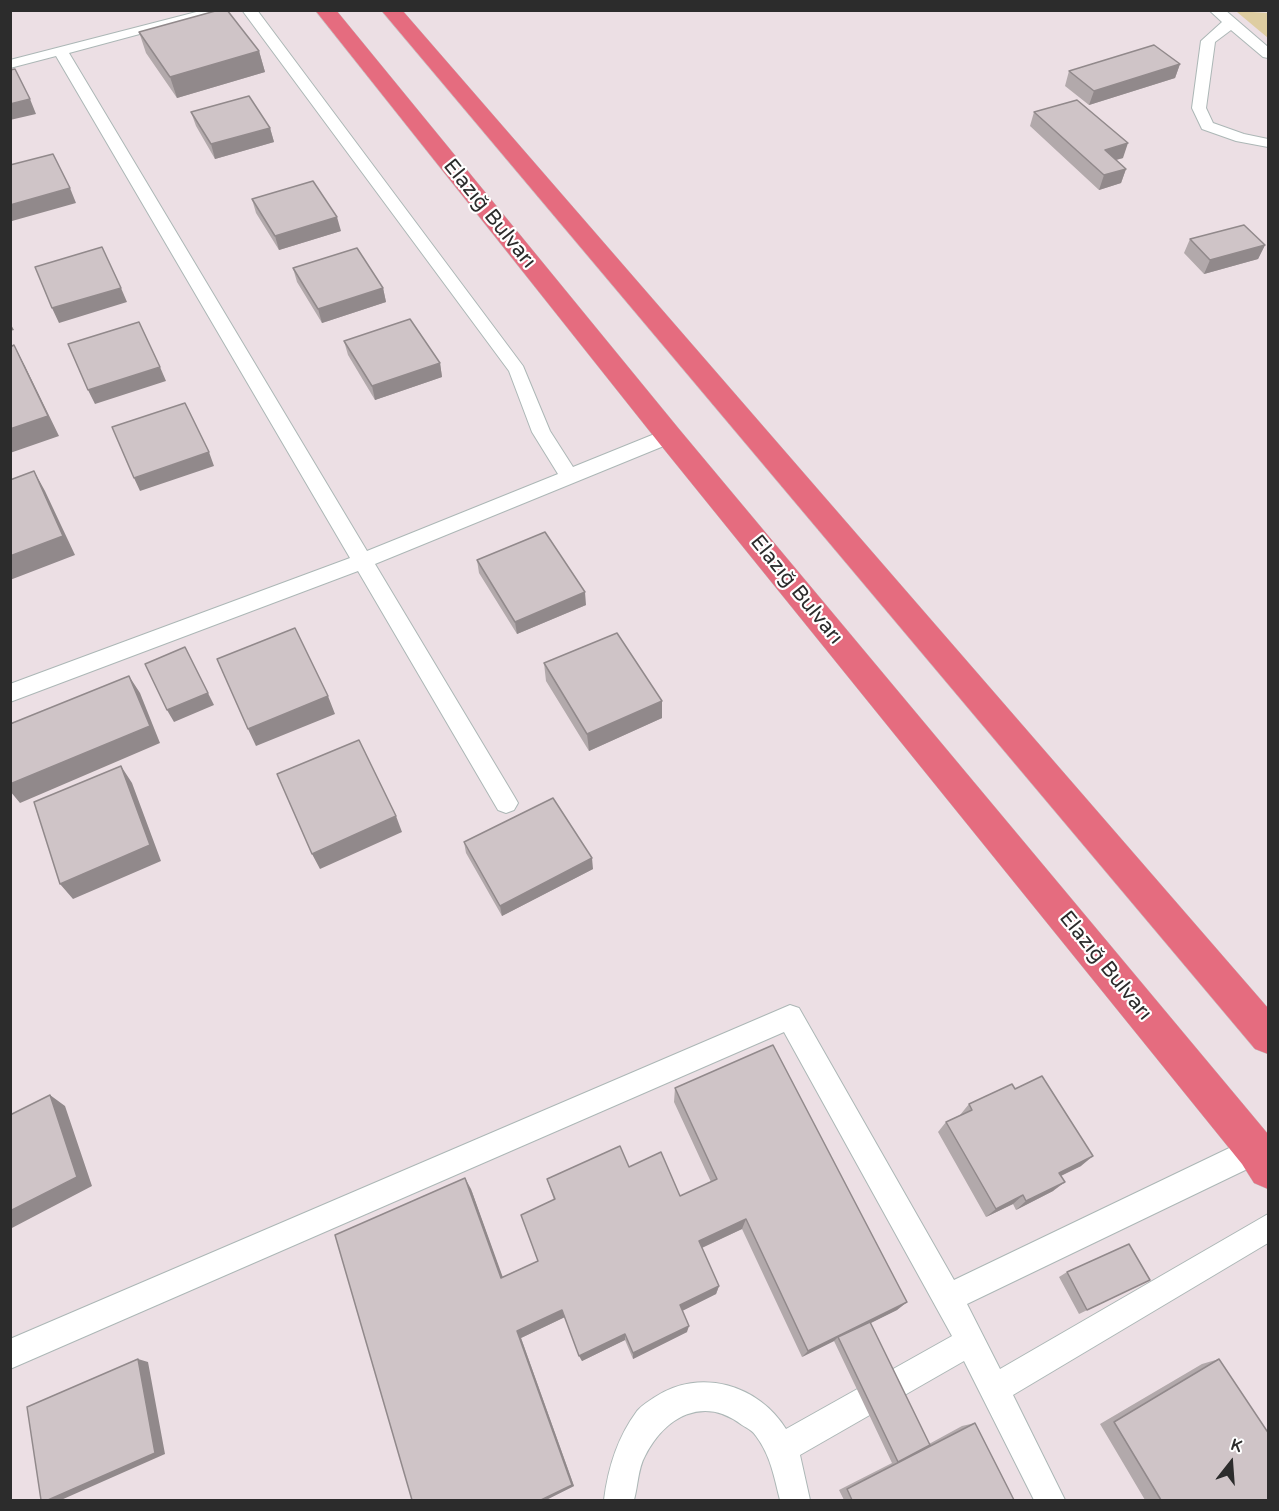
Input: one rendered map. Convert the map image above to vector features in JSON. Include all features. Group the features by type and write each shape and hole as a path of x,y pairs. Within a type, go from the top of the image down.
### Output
{"main road":[{"name":"Elazığ Bulvarı","path":"324,10 669,436 1262,1160"},
{"path":"391,10 1269,1036"}],"lane":[{"path":"10,64 222,10"},
{"path":"249,10 297,70 517,370 541,432 570,476"},
{"path":"1216,10 1269,54"},
{"path":"1230,23 1208,41 1199,108 1207,126 1241,138 1269,143"},
{"path":"61,52 506,803"},
{"path":"10,693 363,561 669,436"},
{"path":"10,1354 790,1017 948,1298 1050,1500"},
{"path":"948,1298 1262,1160"},
{"path":"993,1390 1269,1228"},
{"path":"783,1448 969,1342"},
{"path":"619,1500 620,1472 627,1453 647,1420 668,1404 693,1396 719,1396 744,1406 766,1424 783,1448 794,1478 795,1500"}],"shaded area":[{"path":"1237,12 1268,13 1268,38"}],"building":[{"path":"219,10 227,10 259,51 170,77 139,32"},
{"path":"1154,45 1180,64 1094,91 1069,71"},
{"path":"15,69 30,99 10,104 10,70"},
{"path":"249,96 270,128 211,144 191,112"},
{"path":"1077,100 1128,143 1105,150 1126,169 1104,175 1034,112"},
{"path":"53,154 70,188 10,205 10,165"},
{"path":"313,181 337,217 275,236 252,199"},
{"path":"1244,225 1265,245 1210,260 1190,239"},
{"path":"102,247 121,288 52,308 35,267"},
{"path":"357,248 383,288 318,309 293,268"},
{"path":"410,319 440,363 372,386 344,341"},
{"path":"139,322 160,367 88,390 68,344"},
{"path":"14,345 48,416 10,429 10,347"},
{"path":"185,403 209,452 134,478 112,427"},
{"path":"34,471 63,536 10,556 10,480"},
{"path":"545,532 585,592 515,622 477,560"},
{"path":"295,628 328,696 248,729 217,659"},
{"path":"617,633 662,701 587,734 544,663"},
{"path":"185,647 208,693 167,710 145,664"},
{"path":"129,676 150,726 10,784 10,724"},
{"path":"359,740 396,816 312,854 277,774"},
{"path":"121,766 150,845 60,884 34,802"},
{"path":"553,798 592,858 500,906 464,842"},
{"path":"773,1045 907,1302 808,1351 746,1219 699,1241 719,1286 680,1305 689,1326 633,1353 625,1334 579,1356 562,1310 517,1331 572,1485 541,1500 412,1500 335,1235 465,1178 501,1278 538,1261 521,1215 555,1199 547,1179 620,1146 629,1167 661,1152 680,1196 717,1179 675,1088"},
{"path":"1042,1076 1093,1156 1059,1173 1065,1182 1026,1201 1023,1195 996,1209 946,1122 972,1110 969,1104 1012,1084 1015,1089"},
{"path":"50,1095 77,1177 10,1211 10,1115"},
{"path":"1129,1244 1150,1280 1087,1310 1067,1272"},
{"path":"870,1322 930,1445 898,1462 838,1337"},
{"path":"138,1359 155,1453 48,1500 41,1500 27,1407"},
{"path":"1219,1359 1269,1434 1269,1500 1161,1500 1114,1422"},
{"path":"975,1423 1014,1500 852,1500 847,1489"}]}
